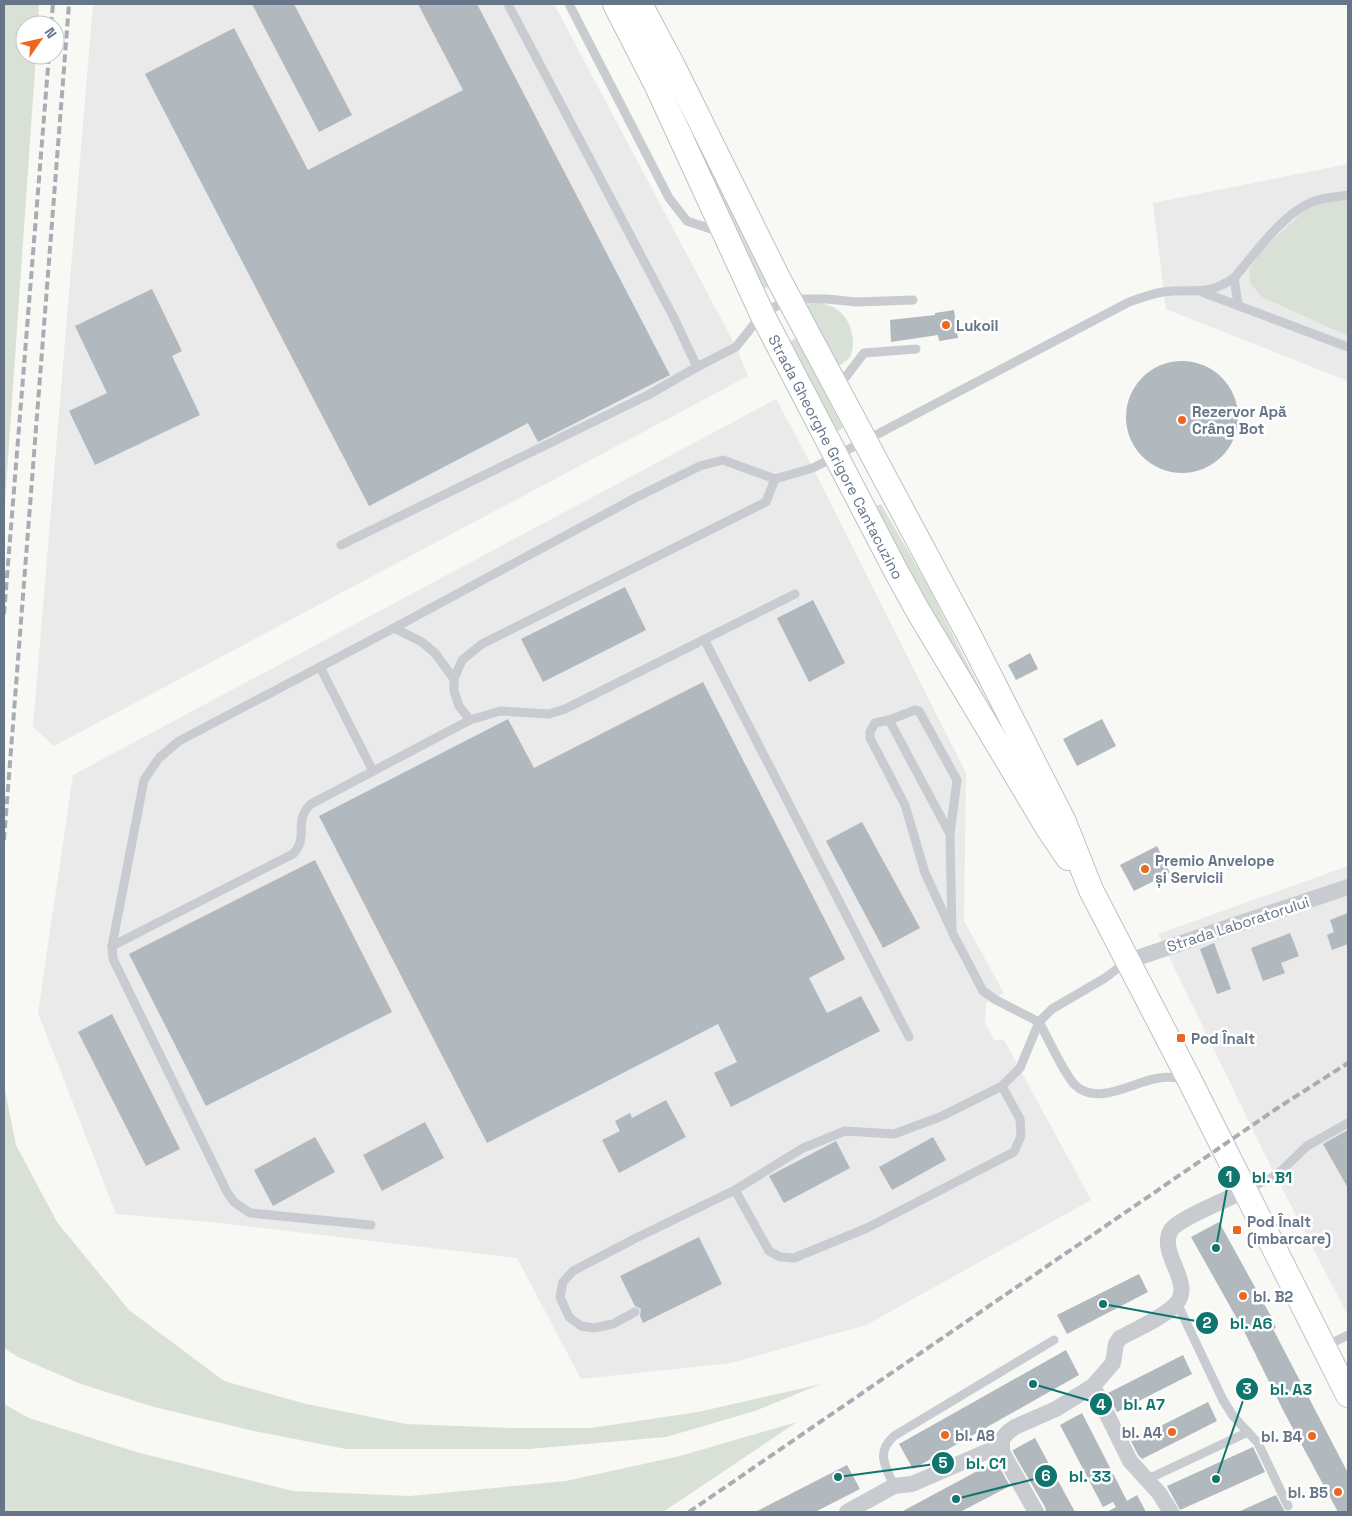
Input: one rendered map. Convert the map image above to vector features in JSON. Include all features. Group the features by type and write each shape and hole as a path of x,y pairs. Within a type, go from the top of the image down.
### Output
{"main road":[{"name":"Strada Gheorghe Grigore Cantacuzino","path":"615,4 656,84 762,314 918,611 1049,830 1091,890"},
{"name":"Strada Gheorghe Grigore Cantacuzino","path":"640,4 673,66 789,299 966,631 1064,822 1091,890 1246,1190 1348,1395"}],"street":[{"name":"Strada Laboratorului","path":"1128,961 1348,887"},
{"path":"1036,1512 1002,1452 1002,1439 1015,1427 1056,1409 1093,1386 1113,1363 1116,1344 1120,1338 1155,1319 1177,1303 1180,1297 1181,1285 1168,1243 1171,1230 1182,1220 1246,1190"},
{"path":"1093,1386 1130,1461 1159,1493 1171,1512"},
{"path":"846,1512 894,1486 912,1484 1002,1445"}],"lane":[{"path":"508,4 674,318 697,368"},
{"path":"569,4 669,198 687,221 725,234"},
{"path":"371,1225 250,1213 234,1202 227,1192 113,959 112,946 144,780 159,758 179,741 635,498 700,466 723,460 775,479 813,468 1129,302 1147,295 1163,292 1202,292 1217,288 1234,278 1294,212 1318,199 1348,195"},
{"path":"1234,278 1238,304"},
{"path":"1202,292 1348,347"},
{"path":"341,545 648,395 736,347 762,314 789,299 827,299 856,302 913,300"},
{"path":"837,390 864,353 916,349"},
{"path":"470,720 459,706 454,691 454,679 462,660 482,644 766,502 775,479"},
{"path":"112,946 293,854 298,849 301,840 301,818 306,808 311,804 470,720 500,711 549,714 564,709 795,594"},
{"path":"394,628 422,642 435,653 454,679"},
{"path":"704,639 910,1037"},
{"path":"320,667 373,771"},
{"path":"952,932 950,834 957,780 919,711 915,710 875,723 870,732 870,738 905,805 925,874 952,932 984,991 990,997 1039,1022 1068,1074 1076,1085 1086,1092 1106,1093 1160,1077 1189,1079"},
{"path":"889,720 950,834"},
{"path":"635,1312 613,1324 594,1328 580,1326 569,1317 560,1297 563,1282 573,1271 735,1190 803,1148 845,1130 894,1134 940,1117 1002,1086 1020,1068 1039,1022 1052,1009 1105,978 1128,961"},
{"path":"735,1190 768,1251 780,1257 794,1258 866,1228 1014,1152 1021,1136 1020,1119 1002,1086"},
{"path":"1246,1190 1275,1175 1307,1146 1348,1123"},
{"path":"1177,1303 1223,1400 1233,1416 1258,1443 1288,1506"},
{"path":"1324,1347 1348,1335"},
{"path":"894,1486 883,1460 883,1451 887,1442 902,1431 1054,1340"},
{"path":"1146,1480 1248,1432"}],"shaded area":[{"path":"4,4 39,4 38,15 15,15 15,65 35,65 4,516"},
{"path":"93,4 554,4 736,347 748,376 54,746 33,727"},
{"path":"686,114 772,286 761,289 685,118"},
{"path":"1348,164 1348,381 1166,309 1153,203"},
{"path":"1348,199 1348,336 1262,297 1250,283 1249,270 1262,250 1304,211 1319,204"},
{"path":"820,303 842,313 851,330 853,348 849,358 836,368 804,305"},
{"path":"796,338 843,428 832,434 785,344"},
{"path":"776,399 813,468 966,773 964,921 1004,993 986,1003 985,1023 994,1040 1004,1040 1091,1200 866,1325 731,1363 581,1379 517,1258 220,1223 116,1214 38,1013 73,775"},
{"path":"881,504 927,584 1013,754 1017,769 873,507"},
{"path":"1348,866 1348,1316 1266,1157 1158,934"},
{"path":"4,1085 16,1145 57,1222 129,1310 224,1381 306,1404 406,1424 510,1428 591,1428 698,1412 821,1384 755,1411 666,1437 529,1449 346,1449 254,1431 154,1407 81,1384 18,1357 4,1348"},
{"path":"4,1404 29,1418 136,1452 293,1491 410,1496 566,1481 680,1456 797,1422 663,1512 4,1512"}],"building":[{"path":"252,4 294,4 352,115 319,132"},
{"path":"418,4 477,4 670,375 538,442 528,423 369,506 145,74 234,28 308,170 463,90"},
{"path":"152,289 182,351 172,356 200,415 95,465 69,411 107,393 75,326"},
{"path":"954,310 958,338 939,341 938,335 891,342 890,320 935,315 935,313"},
{"name":"Rezervor Apă Crâng Bot","path":"1182,361 1203,365 1221,378 1234,396 1238,417 1234,438 1221,456 1203,469 1182,473 1161,469 1143,456 1130,438 1126,417 1130,396 1143,378 1161,365"},
{"path":"625,587 646,630 543,682 521,639"},
{"path":"813,600 845,663 809,682 777,618"},
{"path":"1030,653 1038,669 1016,680 1008,665"},
{"path":"703,682 845,959 809,978 827,1013 861,996 880,1031 731,1107 714,1073 737,1062 718,1024 487,1143 319,816 508,719 534,768"},
{"path":"1102,719 1116,746 1077,766 1063,739"},
{"path":"862,822 920,928 883,948 826,841"},
{"name":"Premio Anvelope și Servicii","path":"1157,846 1170,873 1134,891 1120,865"},
{"path":"315,860 392,1012 206,1106 129,954"},
{"path":"1348,913 1348,944 1332,950 1327,935 1334,932 1330,920"},
{"path":"1290,933 1299,956 1281,963 1285,973 1263,981 1251,948"},
{"path":"1214,943 1231,989 1217,994 1200,949"},
{"path":"112,1014 180,1149 146,1166 78,1032"},
{"path":"666,1100 686,1137 619,1173 602,1140 620,1131 615,1121 630,1113 632,1118"},
{"path":"425,1122 444,1158 382,1191 363,1155"},
{"path":"1348,1130 1348,1188 1323,1144"},
{"path":"315,1137 335,1172 273,1206 254,1170"},
{"path":"933,1137 946,1160 892,1190 879,1167"},
{"path":"836,1141 850,1168 784,1203 769,1176"},
{"path":"1219,1222 1272,1318 1276,1328 1273,1329 1348,1473 1348,1512 1338,1512 1284,1412 1245,1333 1191,1237"},
{"path":"699,1237 722,1284 643,1323 640,1316 641,1309 635,1306 620,1276"},
{"path":"1139,1274 1148,1292 1067,1334 1057,1315"},
{"path":"1066,1350 1079,1375 913,1469 899,1444"},
{"path":"1183,1355 1192,1374 1117,1412 1108,1393"},
{"name":"bl. A4","path":"1208,1402 1217,1421 1142,1459 1138,1455 1131,1441"},
{"path":"1082,1413 1127,1501 1137,1495 1146,1512 1107,1512 1116,1507 1113,1502 1103,1507 1060,1425"},
{"path":"1035,1438 1075,1512 1046,1512 1045,1507 1013,1452 1013,1450"},
{"path":"1253,1447 1265,1472 1180,1510 1167,1486"},
{"path":"996,1461 1010,1486 960,1512 901,1512"},
{"path":"847,1465 860,1489 815,1512 755,1512"},
{"path":"1276,1495 1285,1512 1238,1512"}],"railway":[{"path":"52,15 53,4"},
{"path":"4,840 69,4"},
{"path":"4,614 48,65"},
{"path":"689,1512 1276,1109 1348,1063"}],"place":[{"name":"Lukoil","path":"946,325"},
{"name":"Rezervor Apă Crâng Bot","path":"1182,420"},
{"name":"Premio Anvelope și Servicii","path":"1145,869"},
{"name":"Pod Înalt","path":"1181,1038"},
{"name":"Pod Înalt (imbarcare)","path":"1237,1230"},
{"name":"bl. B1","path":"1216,1248"},
{"name":"bl. B2","path":"1243,1296"},
{"name":"bl. A6","path":"1103,1304"},
{"name":"bl. A7","path":"1033,1384"},
{"name":"bl. A4","path":"1172,1432"},
{"name":"bl. A8","path":"945,1435"},
{"name":"bl. B4","path":"1312,1436"},
{"name":"bl. C1","path":"838,1477"},
{"name":"bl. A3","path":"1216,1479"},
{"name":"bl. B5","path":"1338,1492"},
{"name":"bl. 33","path":"956,1499"}]}
